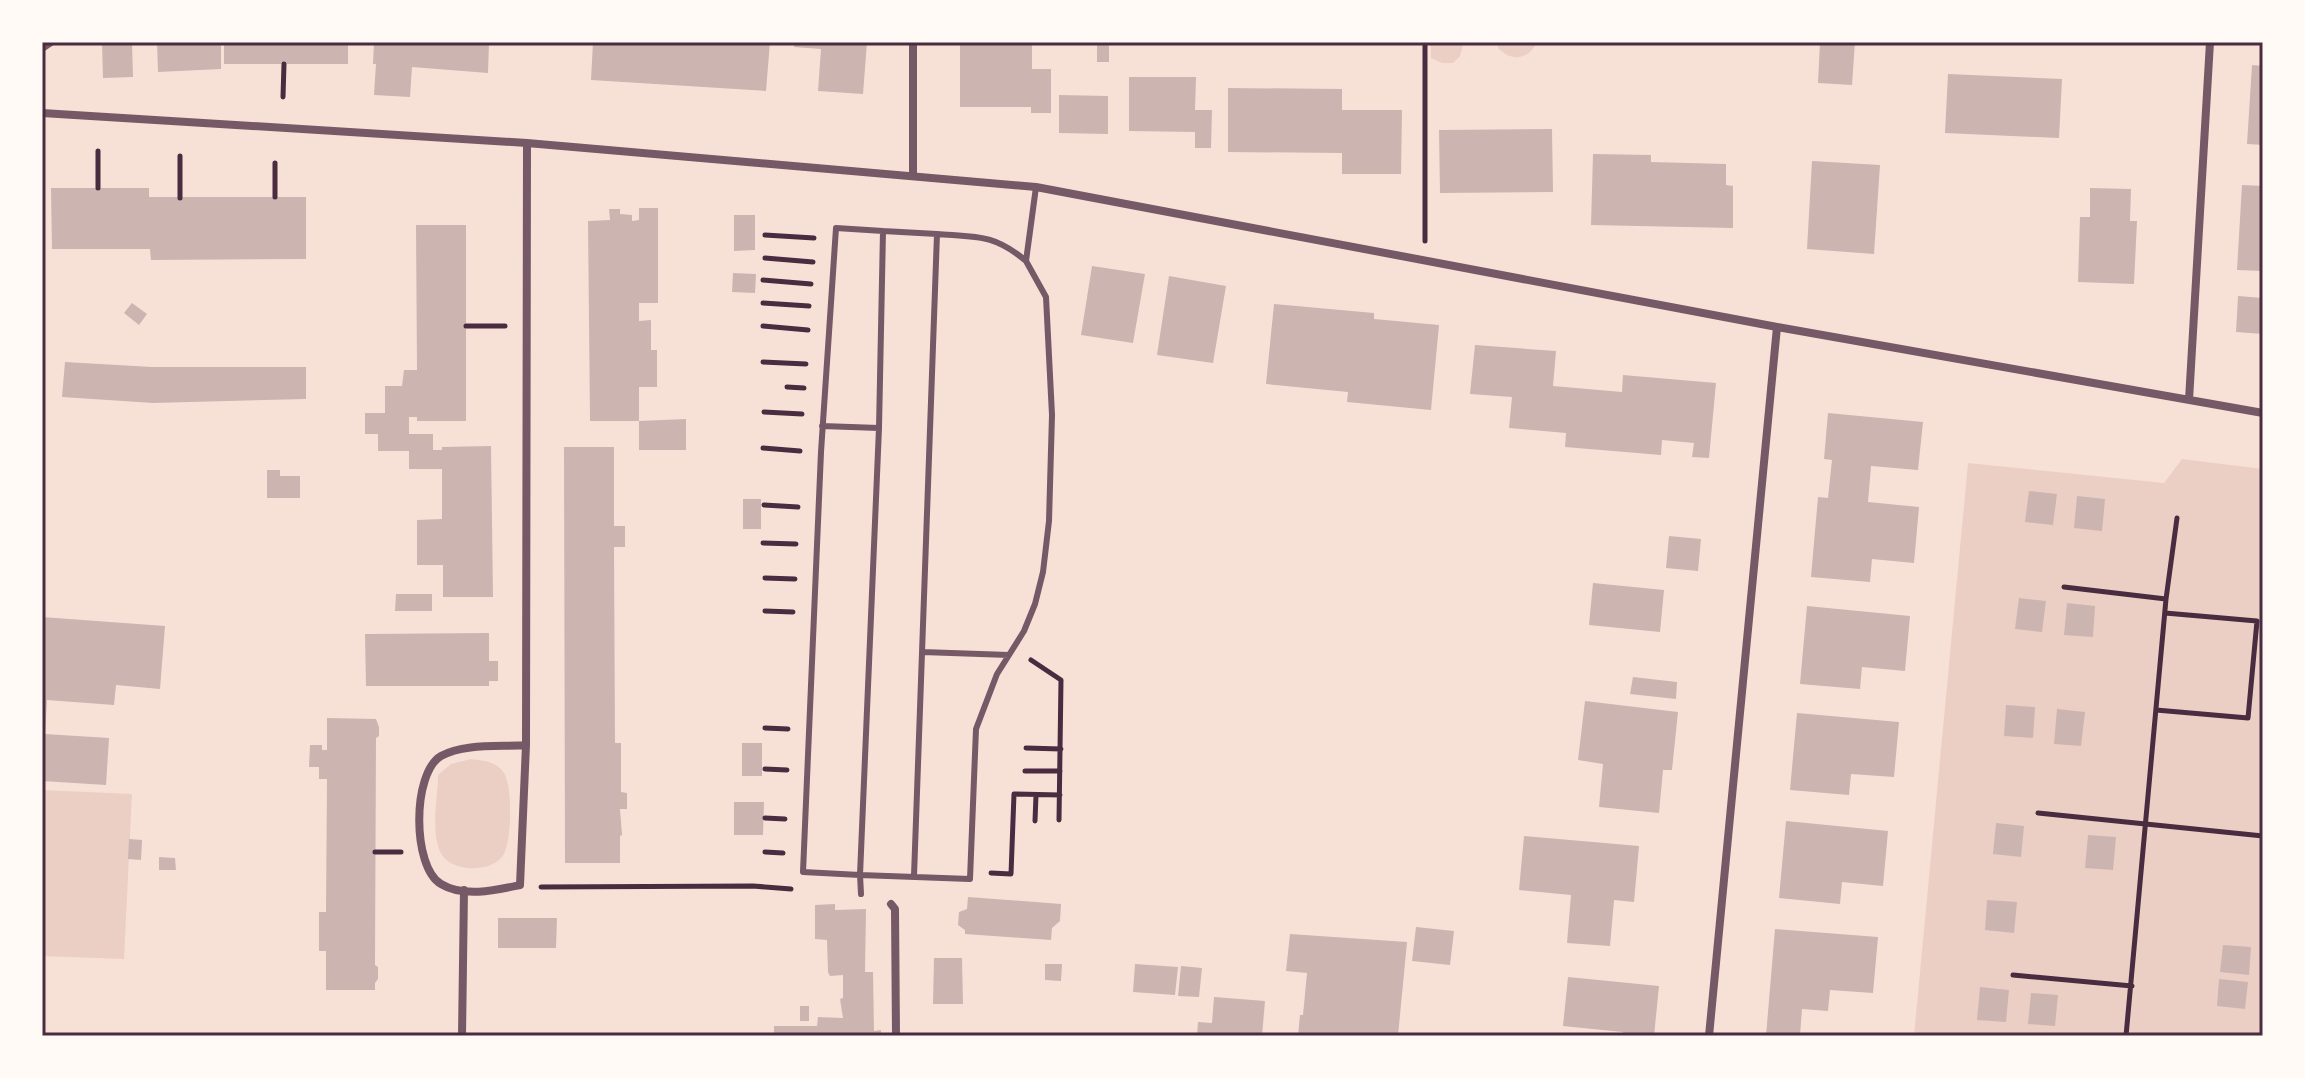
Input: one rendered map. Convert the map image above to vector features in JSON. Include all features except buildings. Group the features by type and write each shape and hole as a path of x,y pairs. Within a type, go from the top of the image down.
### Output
{"street":[{"path":"42,48 51,42"},
{"path":"913,42 913,176"},
{"path":"2189,400 2210,42"},
{"path":"42,113 527,143 1036,187 1777,327 2263,413"},
{"path":"526,745 459,750 430,765 424,776 420,852 427,870 442,885 491,891 520,885 526,745 527,143"},
{"path":"1709,1036 1777,327"},
{"path":"462,1036 464,890"},
{"path":"891,904 895,909 896,1036"}],"lane":[{"path":"1026,261 1036,187"},
{"path":"836,228 992,239 1026,261 1046,297 1052,415 1049,521 1043,572 1035,604 1015,648 997,674 976,729 970,879 803,872 822,426 836,228"},
{"path":"861,894 879,428 883,231"},
{"path":"914,876 937,234"},
{"path":"822,426 879,428"},
{"path":"922,652 1009,655"}],"path":[{"path":"1425,42 1425,228"},
{"path":"283,97 284,64"},
{"path":"98,151 98,188"},
{"path":"180,156 180,198"},
{"path":"275,163 275,197"},
{"path":"765,235 835,239"},
{"path":"765,258 833,263"},
{"path":"763,280 832,286"},
{"path":"763,303 830,308"},
{"path":"466,326 517,326"},
{"path":"763,326 829,332"},
{"path":"763,362 826,366"},
{"path":"764,412 823,415"},
{"path":"763,448 821,452"},
{"path":"764,505 819,508"},
{"path":"2126,1036 2166,599 2177,518"},
{"path":"763,543 817,545"},
{"path":"765,578 816,580"},
{"path":"2064,587 2166,599"},
{"path":"2156,710 2248,718 2257,621 2165,613"},
{"path":"1015,648 1061,680 1059,820"},
{"path":"1026,748 1061,749"},
{"path":"1025,771 1060,771"},
{"path":"970,872 1011,874 1014,794 1060,795"},
{"path":"1035,821 1036,795"},
{"path":"2038,813 2263,836"},
{"path":"375,852 401,852"},
{"path":"520,885 555,888 753,886 800,890"},
{"path":"2013,975 2132,986"}],"shaded area":[{"path":"1431,42 1464,42 1460,56 1453,63 1442,63 1431,58"},
{"path":"1498,42 1537,42 1525,56 1514,57 1498,48"},
{"path":"2182,459 2263,469 2263,1036 1914,1036 1968,463 2164,483"},
{"path":"471,759 489,762 501,769 507,780 510,802 508,841 502,857 478,868 458,866 443,857 435,832 438,775 451,764"},
{"path":"42,790 132,794 124,959 42,956"}]}
